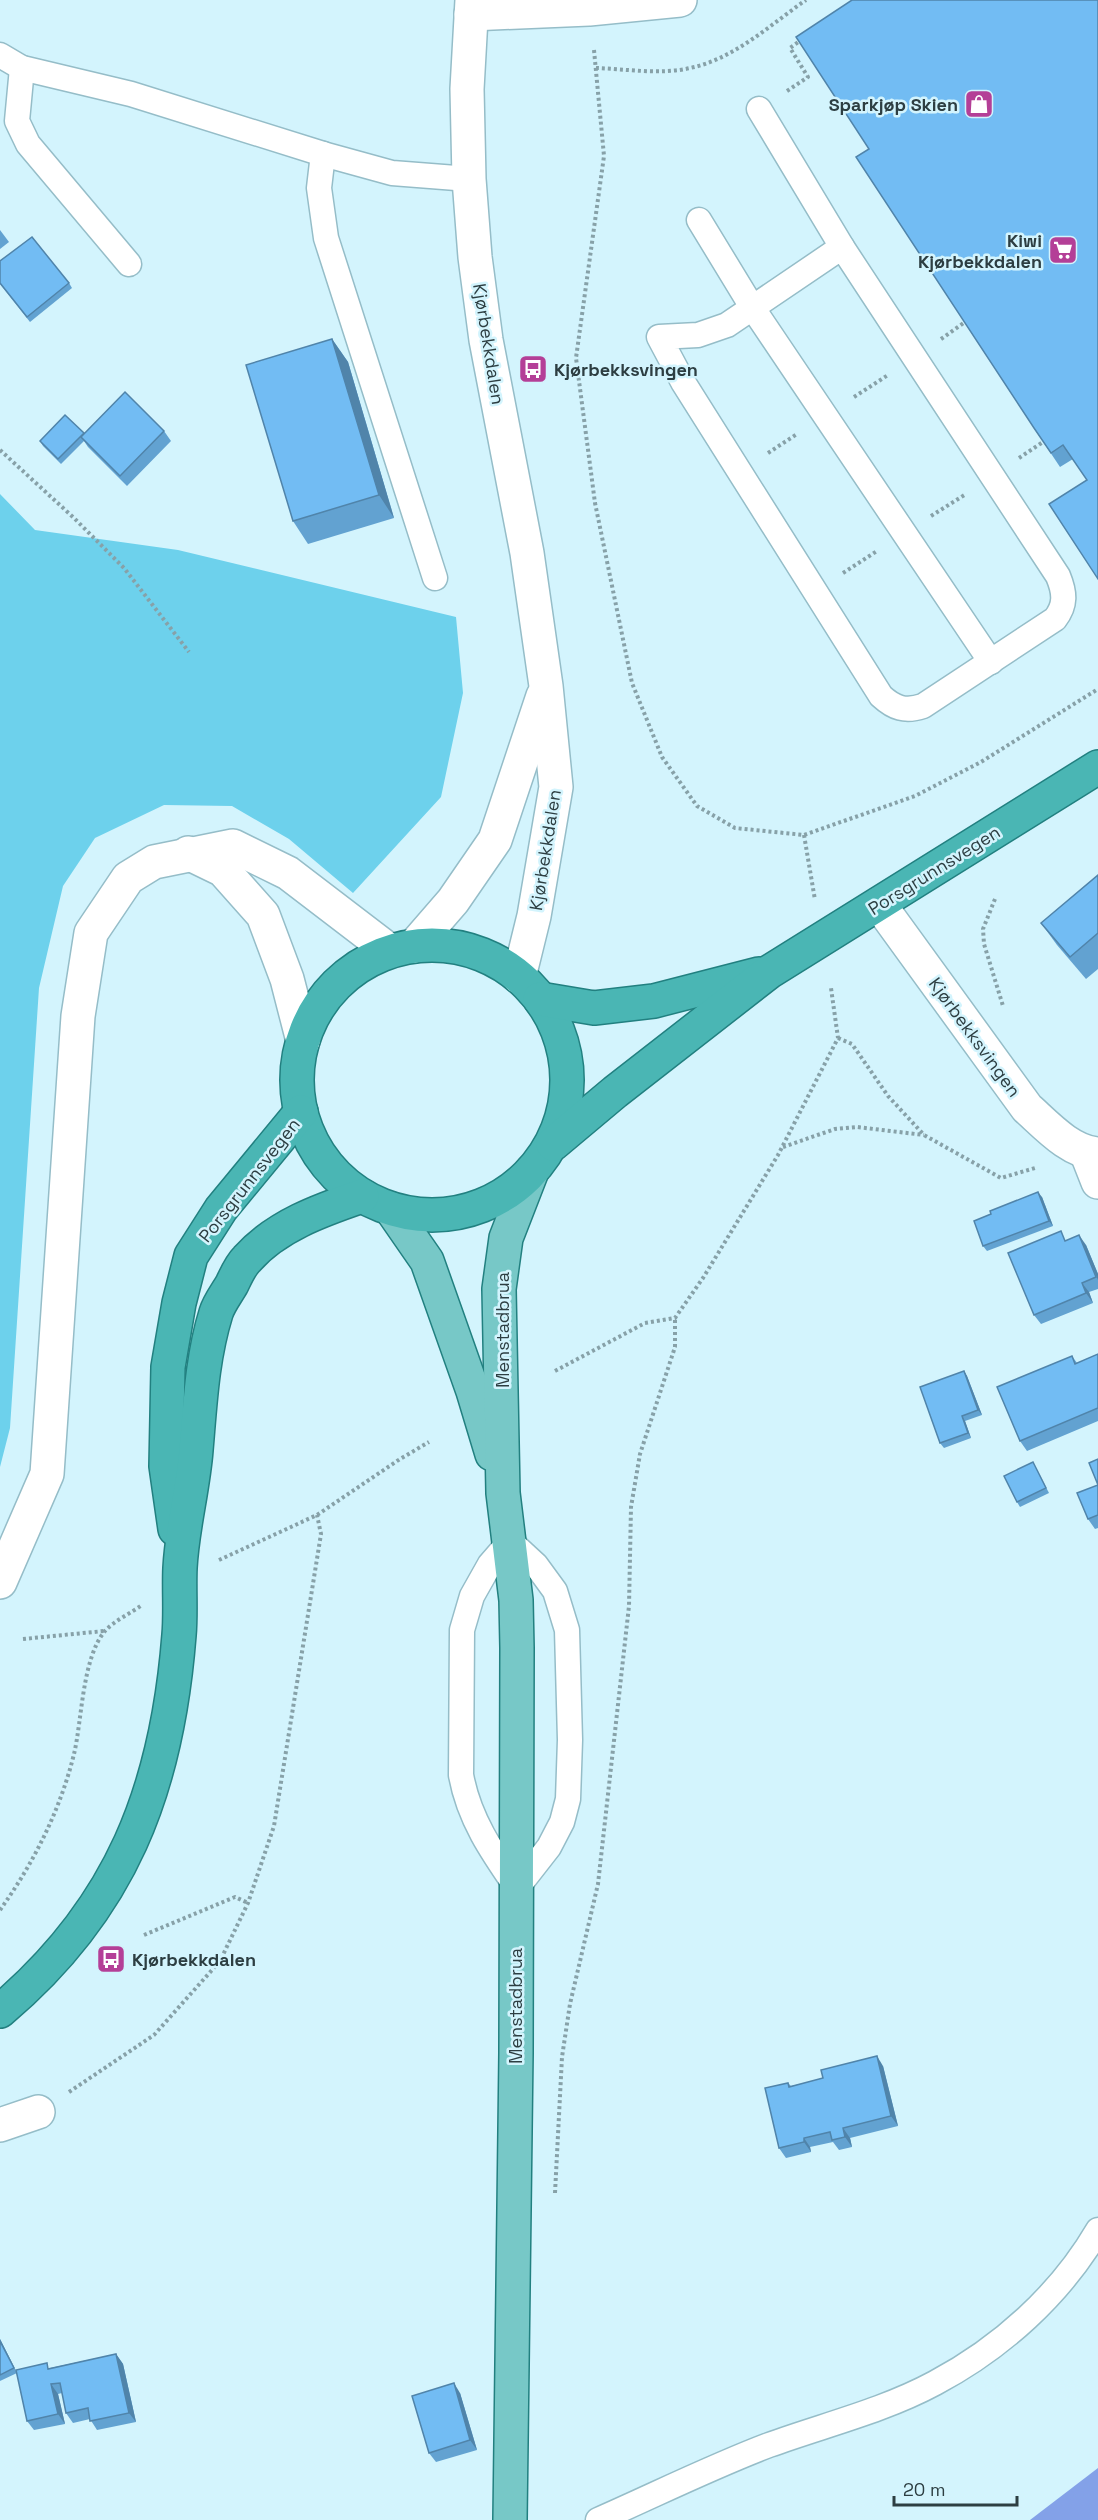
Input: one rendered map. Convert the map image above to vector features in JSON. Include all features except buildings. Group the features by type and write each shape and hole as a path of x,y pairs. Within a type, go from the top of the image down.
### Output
{"highway":[{"name":"Porsgrunnsvegen","path":"0,2011 29,1986 100,1902 128,1850 164,1750 179,1633 180,1566 195,1467 202,1371 217,1311 245,1261 270,1236 324,1209 377,1203 422,1215 452,1214 472,1209 510,1191 541,1158 615,1092 769,972 1098,766"},
{"path":"377,1203 334,1174 314,1145 301,1112 297,1077 303,1041 316,1011 336,986 361,965 402,949 442,945 470,950 496,961 530,988 556,1025 565,1055 567,1086 562,1117 541,1158"},
{"name":"Porsgrunnsvegen","path":"530,988 594,1008 654,1001 769,972"},
{"name":"Porsgrunnsvegen","path":"180,1566 166,1466 168,1367 179,1303 191,1256 221,1209 301,1112"}],"main road":[{"name":"Menstadbrua","path":"510,2520 516,2053 517,1648 516,1600 503,1493 499,1290 506,1238 541,1158"},
{"name":"Menstadbrua","path":"377,1203 427,1261 473,1391 503,1493"}],"street":[{"path":"471,7 589,9 680,0"},
{"name":"Kjørbekkdalen","path":"471,7 467,90 468,178 486,339 527,553 546,686 556,787 534,916 530,988"},
{"name":"Kjørbekkdalen","path":"402,949 453,901 495,840 546,686"},
{"path":"0,1582 47,1474 78,1016 91,933 128,878 154,862 188,853 233,846 288,873 402,949"},
{"path":"188,853 223,870 262,915 287,979 303,1041"},
{"name":"Kjørbekksvingen","path":"879,904 1027,1108 1055,1135 1094,1163"},
{"path":"0,2125 38,2112"}],"lane":[{"path":"0,55 22,68 131,94 323,154 392,173 468,178"},
{"path":"22,68 17,121 28,144 129,264"},
{"path":"759,109 842,247 1058,576 1063,589 1063,609 1055,619 923,706 911,710 891,705 880,696 683,382 660,337 699,335 727,325 842,247"},
{"path":"323,154 319,188 326,238 435,578"},
{"path":"699,220 752,307 991,662"},
{"path":"510,1541 536,1565 555,1591 567,1630 570,1740 568,1799 562,1822 549,1847 517,1888 487,1846 465,1797 461,1775 462,1630 472,1596 490,1564 510,1541"},
{"path":"598,2520 768,2446 865,2413 934,2384 997,2344 1052,2294 1079,2262 1098,2230"}],"path":[{"path":"596,68 689,69 728,56 806,0"},
{"path":"759,109 808,77 790,48 809,34"},
{"path":"594,50 604,156 576,358 595,503 632,683 662,757 697,806 735,828 804,835 915,796 981,762 1098,689"},
{"path":"0,450 124,568 189,652"},
{"path":"804,835 815,900"},
{"path":"995,899 983,929 984,944 1004,1008"},
{"path":"555,2195 562,2057 570,2004 598,1884 629,1606 632,1507 640,1454 675,1347 675,1318 703,1278 782,1147 838,1038 831,988"},
{"path":"838,1038 852,1044 888,1096 924,1135 1001,1178 1040,1166 1055,1135"},
{"path":"782,1147 835,1129 857,1127 924,1135"},
{"path":"555,1371 645,1323 675,1318"},
{"path":"219,1560 317,1515 429,1442"},
{"path":"38,2112 154,2035 220,1961 248,1903 274,1826 321,1534 317,1515"},
{"path":"0,1911 33,1862 55,1810 74,1754 79,1716 92,1656 105,1631 144,1604"},
{"path":"23,1639 105,1631"},
{"path":"144,1935 235,1897 248,1903"}],"shaded area":[{"path":"0,494 35,530 178,550 456,617 463,693 441,797 353,893 289,839 232,806 164,805 95,838 63,886 39,988 10,1428 0,1467"},
{"path":"1098,2468 1098,2520 1030,2520"}],"place":[{"name":"Sparkjøp Skien","path":"979,104"},
{"name":"Kiwi Kjørbekkdalen","path":"1063,250"},
{"name":"Kjørbekksvingen","path":"533,369"},
{"name":"Kjørbekkdalen","path":"111,1959"}]}
